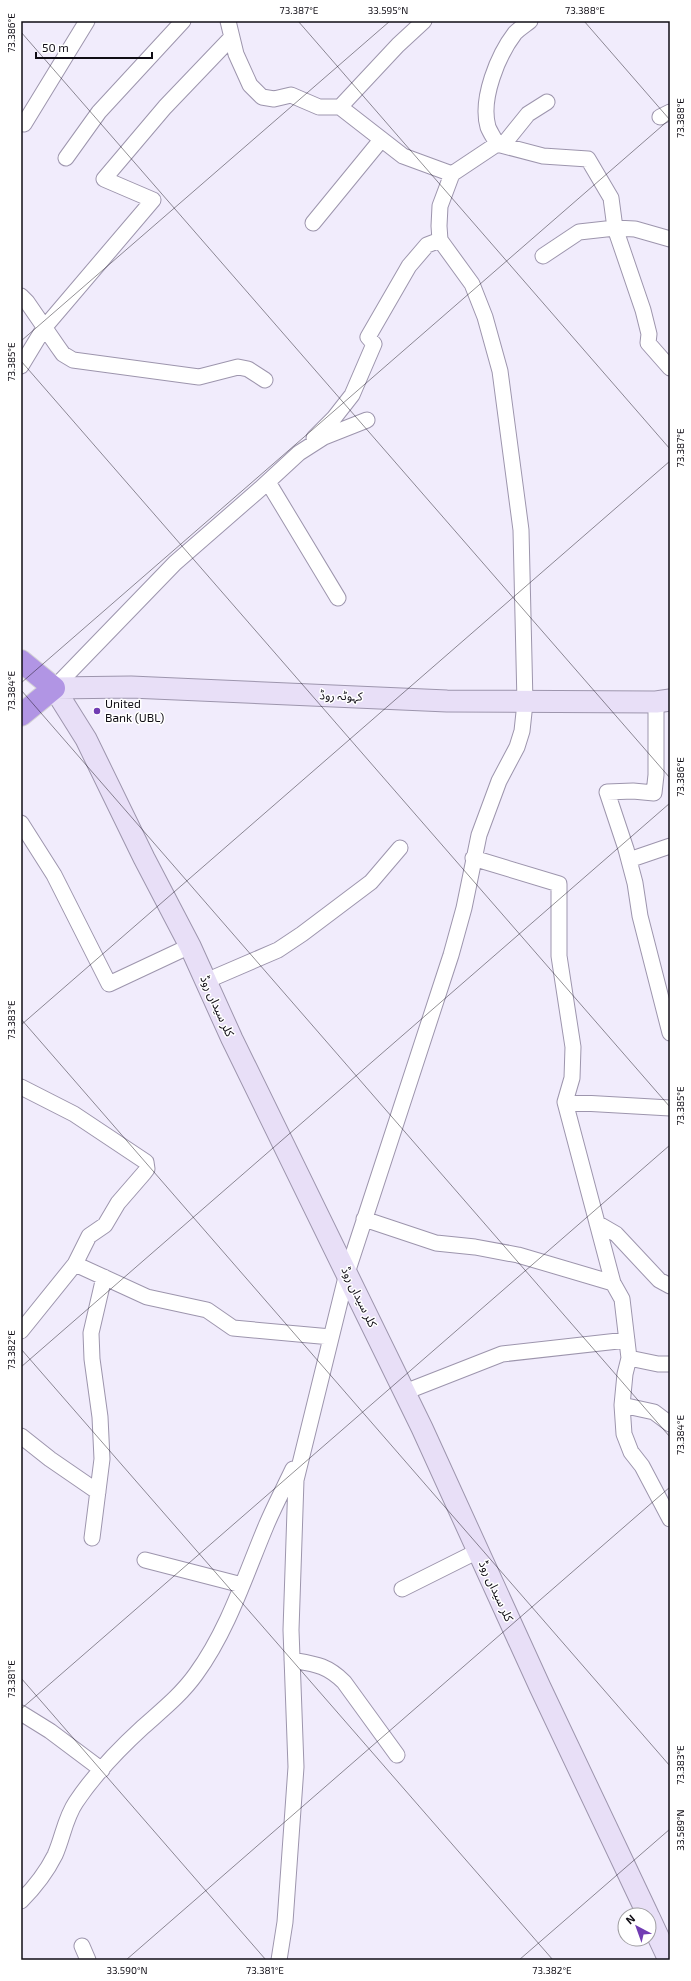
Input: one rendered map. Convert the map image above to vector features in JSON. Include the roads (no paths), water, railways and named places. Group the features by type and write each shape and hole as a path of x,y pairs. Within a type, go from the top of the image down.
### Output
{"highway":[{"path":"21,661 54,688 21,715"}],"main road":[{"name":"کہوٹہ روڈ","path":"54,688 131,687 447,701 663,701"},
{"name":"کلر سیداں روڈ","path":"54,688 86,739 144,858 190,946 232,1039 405,1392 644,1907"},
{"name":"کلر سیداں روڈ","path":"657,1935 669,1960"}],"street":[{"path":"24,124 87,21"},
{"path":"66,158 99,112 183,21"},
{"path":"228,21 231,38 250,85 262,97 274,99 291,95 319,107 340,107 403,156 452,174"},
{"path":"340,107 398,45 424,21"},
{"path":"530,21 516,33 499,62 489,86 486,106 488,127 500,144 543,156 588,159 612,198 615,228 644,316 649,334 648,343 670,368"},
{"path":"21,366 44,328 153,200 104,179 165,107 231,38"},
{"path":"279,1960 285,1922 296,1767 291,1630 296,1480 347,1273 451,955 464,908 473,858 488,807 520,737 525,702 521,530 500,371 486,317 472,284 440,240 438,226 440,206 452,174 500,144 528,114 547,102"},
{"path":"313,223 381,140"},
{"path":"543,256 579,232 615,228 635,229 670,239"},
{"path":"54,688 175,563 268,482 334,418 352,395 374,344 368,337 409,266 427,245 440,240"},
{"path":"21,296 27,302 63,354 73,360 199,376 238,367 248,369 265,380"},
{"path":"299,453 324,437 367,420"},
{"path":"268,482 338,598"},
{"path":"663,701 654,793 632,791 607,792 629,860 635,883 640,916 670,1033"},
{"path":"21,823 54,875 109,984 190,946"},
{"path":"629,860 670,846"},
{"path":"206,981 278,950 302,934 371,882 400,848"},
{"path":"473,858 559,884 559,956 573,1047 572,1078 565,1102 613,1283 622,1299 629,1358 625,1374 622,1405 624,1434 631,1452 642,1466 670,1519"},
{"path":"21,1087 74,1114 146,1162 147,1169 118,1203 105,1225 89,1236 75,1264 21,1332"},
{"path":"565,1102 670,1108"},
{"path":"364,1219 436,1243 475,1247 518,1255 613,1283"},
{"path":"597,1223 616,1234 659,1280 670,1286"},
{"path":"75,1264 147,1296 207,1310 233,1328 331,1337"},
{"path":"92,1538 102,1459 100,1417 92,1359 91,1333 104,1277"},
{"path":"405,1392 502,1354 627,1340"},
{"path":"629,1358 658,1364 670,1364"},
{"path":"622,1405 654,1412 670,1424"},
{"path":"21,1436 50,1459 98,1492"},
{"path":"23,1894 55,1856 68,1816 76,1802 102,1770 142,1728 172,1702 196,1674 215,1642 242,1585 267,1524 304,1447"},
{"path":"402,1589 478,1551"},
{"path":"145,1560 242,1585"},
{"path":"292,1660 323,1666 339,1677 397,1755"},
{"path":"21,1713 50,1731 102,1770"},
{"path":"82,1946 88,1960"}],"place":[{"name":"United Bank (UBL)","path":"97,711"}]}
